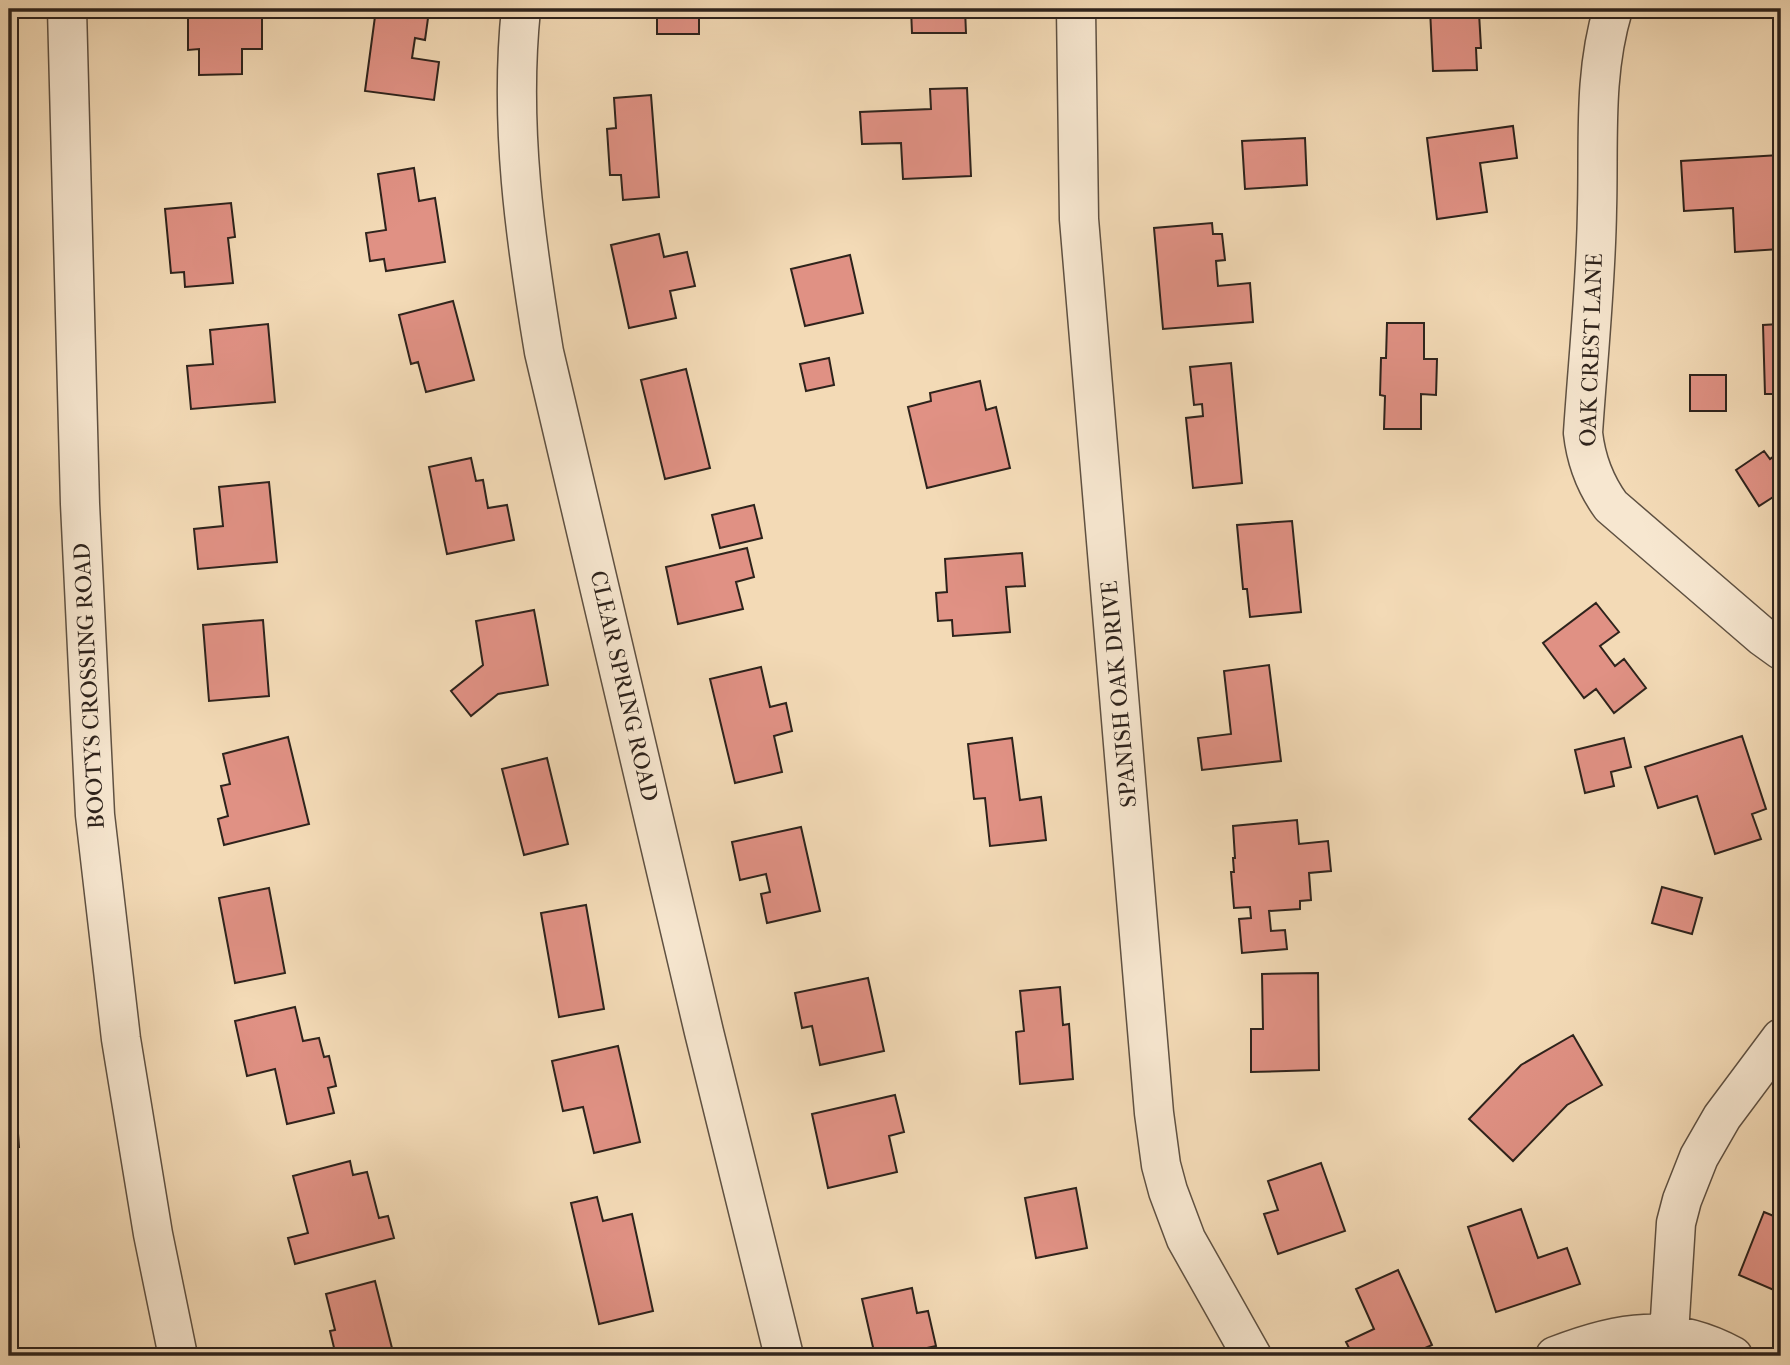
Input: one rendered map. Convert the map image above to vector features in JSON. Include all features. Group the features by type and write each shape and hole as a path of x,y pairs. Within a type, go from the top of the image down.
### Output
{"street":[{"name":"BOOTYS CROSSING ROAD","path":"68,9 80,504 95,815 123,1051 153,1234 178,1356"},
{"name":"CLEAR SPRING ROAD","path":"521,9 516,89 517,141 527,248 544,352 701,1019 784,1356"},
{"name":"SPANISH OAK DRIVE","path":"1076,9 1079,219 1153,1113 1164,1178 1186,1239 1252,1356"},
{"name":"OAK CREST LANE","path":"1613,9 1600,69 1596,119 1597,210 1583,433 1588,464 1611,506 1781,650"},
{"path":"1669,1334 1676,1223 1682,1200 1699,1157 1721,1117 1781,1038"},
{"path":"1555,1356 1593,1341 1627,1334 1669,1334 1696,1340 1733,1356"}],"building":[{"path":"206,9 262,9 262,49 242,49 242,74 199,75 199,49 188,50 188,15 206,14"},
{"path":"376,9 429,11 425,40 415,38 412,58 439,62 434,100 365,91"},
{"path":"657,9 699,9 699,34 657,34"},
{"path":"911,9 965,9 966,33 912,33"},
{"path":"1163,9 1221,9 1221,11"},
{"path":"1430,9 1516,11 1479,13 1481,48 1476,48 1477,70 1433,71"},
{"path":"967,88 971,176 903,179 901,143 862,144 860,112 931,109 930,89"},
{"path":"651,95 659,197 623,200 621,175 610,175 607,129 616,128 614,98"},
{"path":"1513,126 1517,158 1480,163 1487,212 1437,219 1427,138"},
{"path":"1305,138 1307,185 1245,189 1242,141"},
{"path":"1781,155 1781,249 1735,252 1733,208 1684,211 1681,161"},
{"path":"414,168 419,201 435,198 445,262 386,271 384,259 370,261 366,233 386,230 378,174"},
{"path":"231,203 235,237 228,238 233,283 185,287 184,272 171,273 165,209"},
{"path":"1212,223 1213,234 1222,234 1225,260 1216,261 1218,286 1250,283 1253,322 1163,329 1154,228"},
{"path":"659,234 664,257 687,252 695,286 670,291 676,318 629,328 611,245"},
{"path":"850,255 863,313 805,326 791,269"},
{"path":"453,301 474,380 426,392 418,362 411,364 399,315"},
{"path":"1387,323 1424,323 1424,359 1437,359 1436,395 1421,394 1421,429 1384,429 1385,396 1380,395 1381,358 1386,358"},
{"path":"268,324 275,402 191,409 187,366 213,364 210,330"},
{"path":"1781,324 1781,394 1765,394 1763,325"},
{"path":"829,358 834,385 806,391 800,364"},
{"path":"1231,363 1242,483 1193,488 1186,418 1203,416 1202,404 1194,405 1190,367"},
{"path":"686,369 710,468 665,479 641,380"},
{"path":"1690,375 1726,375 1726,411 1690,411"},
{"path":"980,381 986,410 996,407 1010,468 927,488 908,407 931,401 930,393"},
{"path":"1764,451 1770,459 1781,451 1781,492 1759,506 1736,470"},
{"path":"471,458 476,481 483,480 488,508 507,505 514,540 447,554 429,467"},
{"path":"269,482 277,562 198,569 194,529 223,526 219,487"},
{"path":"754,505 762,538 720,548 712,515"},
{"path":"1292,521 1301,612 1250,617 1247,589 1243,589 1237,525"},
{"path":"747,548 754,577 736,582 743,609 678,624 666,567"},
{"path":"1022,553 1025,586 1006,587 1010,632 953,636 952,620 938,621 936,593 947,592 945,559"},
{"path":"1596,603 1619,632 1600,646 1615,666 1624,659 1646,688 1614,713 1596,689 1584,698 1543,643"},
{"path":"534,610 548,685 498,694 471,716 451,691 483,665 476,621"},
{"path":"263,620 269,696 209,701 203,625"},
{"path":"1269,665 1281,761 1202,770 1198,738 1231,734 1224,671"},
{"path":"761,667 770,707 786,703 792,731 774,736 782,772 735,783 710,679"},
{"path":"1742,736 1766,809 1752,814 1761,839 1715,854 1697,796 1658,808 1645,767"},
{"path":"288,737 309,824 224,845 218,819 228,816 221,786 230,784 223,754"},
{"path":"1012,738 1020,800 1041,797 1046,840 990,846 985,798 974,799 968,744"},
{"path":"1624,738 1631,767 1611,772 1614,786 1585,793 1575,750"},
{"path":"547,758 568,844 524,855 502,769"},
{"path":"1297,820 1299,844 1328,841 1331,871 1309,873 1311,900 1300,901 1300,909 1269,911 1271,931 1285,930 1287,949 1242,953 1239,919 1251,918 1250,907 1234,908 1231,872 1234,872 1235,858 1233,826"},
{"path":"801,827 820,911 767,923 761,894 770,892 766,874 740,880 732,842"},
{"path":"1662,887 1702,898 1692,934 1652,923"},
{"path":"269,888 285,973 235,983 219,898"},
{"path":"586,905 604,1009 559,1017 541,913"},
{"path":"1318,973 1319,1070 1251,1072 1251,1029 1263,1029 1262,974"},
{"path":"868,978 884,1051 820,1065 812,1026 802,1028 795,993"},
{"path":"1060,987 1063,1025 1069,1024 1073,1079 1020,1084 1016,1032 1024,1031 1020,991"},
{"path":"295,1007 303,1041 319,1038 324,1057 329,1056 336,1086 328,1088 334,1113 287,1124 275,1069 247,1076 235,1021"},
{"path":"1573,1035 1602,1085 1567,1105 1513,1161 1469,1119 1521,1065"},
{"path":"618,1046 640,1142 594,1153 583,1107 563,1111 552,1061"},
{"path":"895,1095 904,1132 889,1136 897,1172 828,1188 812,1114"},
{"path":"9,1120 17,1120 19,1147 9,1147"},
{"path":"350,1161 353,1175 367,1172 379,1218 388,1216 394,1238 295,1264 288,1238 308,1233 293,1176"},
{"path":"1321,1163 1345,1231 1278,1254 1264,1214 1278,1210 1268,1181"},
{"path":"1076,1188 1087,1248 1036,1258 1025,1198"},
{"path":"597,1197 603,1221 632,1214 653,1311 599,1324 571,1203"},
{"path":"1521,1209 1538,1258 1567,1248 1580,1284 1496,1312 1468,1227"},
{"path":"1764,1212 1781,1219 1781,1293 1739,1275"},
{"path":"1398,1270 1432,1345 1407,1356 1353,1356 1346,1342 1374,1329 1356,1289"},
{"path":"375,1281 394,1356 336,1356 330,1331 335,1330 326,1294"},
{"path":"912,1288 917,1313 928,1311 936,1346 927,1348 929,1356 875,1356 862,1299"}]}
